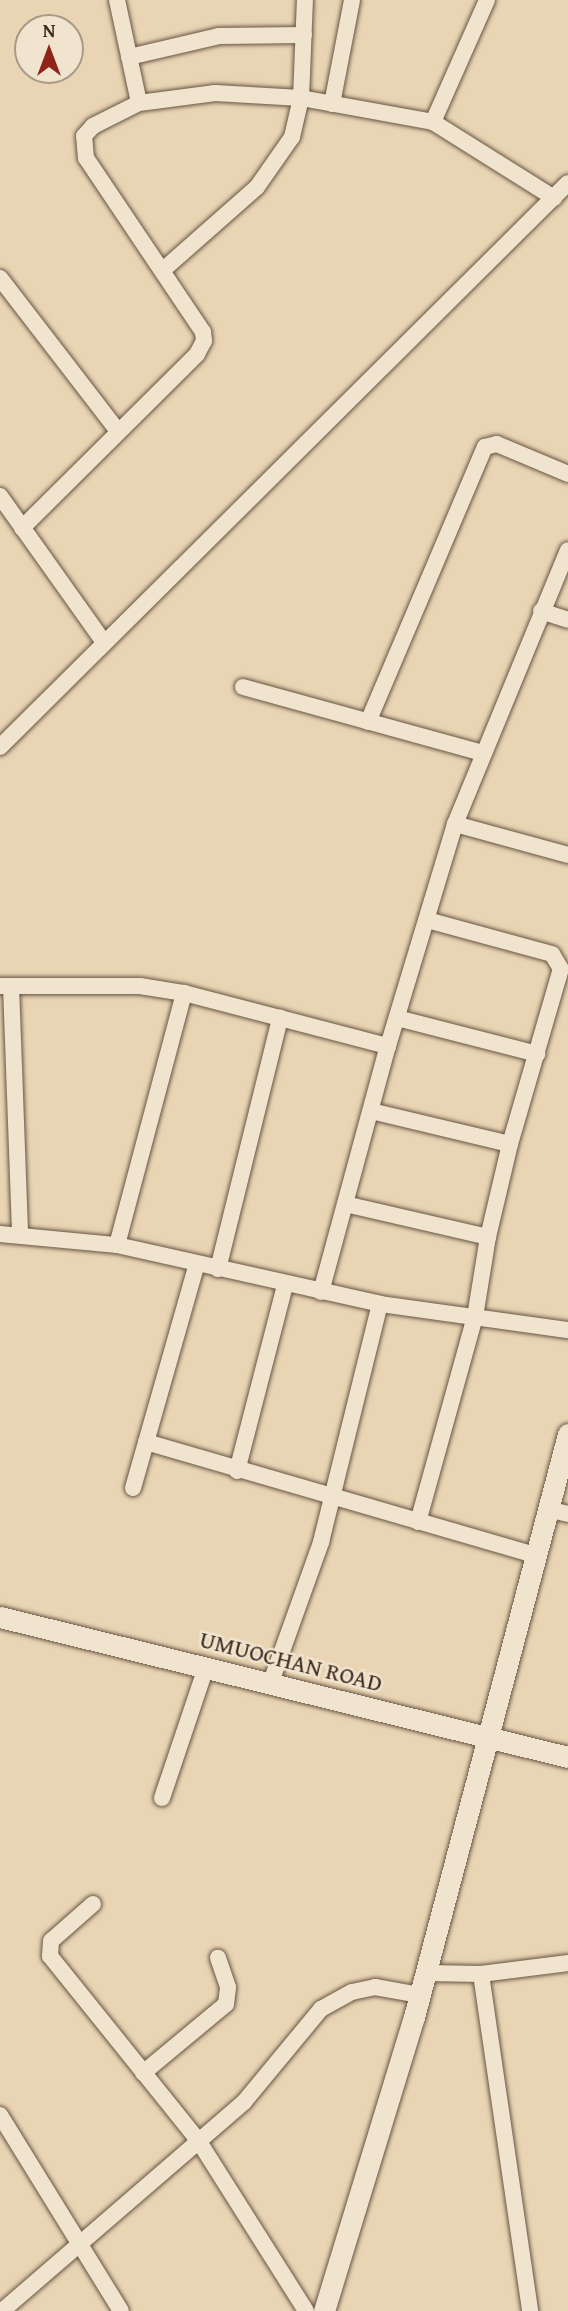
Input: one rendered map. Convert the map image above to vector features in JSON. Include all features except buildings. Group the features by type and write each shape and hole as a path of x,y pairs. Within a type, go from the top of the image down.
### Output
{"main road":[{"path":"324,2311 420,1995 534,1555 558,1512 568,1434"},
{"name":"UMUOCHAN ROAD","path":"0,1617 568,1757"}],"street":[{"path":"117,0 139,103"},
{"path":"163,270 257,187 292,137 301,98 305,0"},
{"path":"332,104 352,0"},
{"path":"433,122 487,0"},
{"path":"129,57 219,36 304,36"},
{"path":"22,528 197,354 204,341 203,331 82,146 93,126 139,103 215,93 301,98 433,122 554,198"},
{"path":"0,747 103,641 568,183"},
{"path":"0,278 118,431"},
{"path":"368,722 485,447 497,444 568,474"},
{"path":"0,496 103,641"},
{"path":"321,1292 388,1046 455,824 482,753 568,550"},
{"path":"541,611 568,620"},
{"path":"243,687 482,753"},
{"path":"455,824 568,856"},
{"path":"418,1522 475,1317 488,1237 510,1144 560,981 558,960 552,954 427,920"},
{"path":"20,1234 5,986 104,983 184,993 388,1046"},
{"path":"117,1245 184,993"},
{"path":"218,1269 280,1018"},
{"path":"397,1018 537,1054"},
{"path":"371,1111 510,1144"},
{"path":"345,1204 488,1237"},
{"path":"0,1234 117,1245 285,1285 380,1304 568,1330"},
{"path":"133,1488 197,1264"},
{"path":"237,1471 285,1285"},
{"path":"271,1682 311,1575 333,1499 380,1304"},
{"path":"146,1442 333,1499 534,1555"},
{"path":"162,1797 206,1667"},
{"path":"93,1904 51,1941 50,1956 198,2140 306,2311"},
{"path":"143,2073 226,2004 228,1987 218,1958"},
{"path":"426,1973 481,1974 568,1963"},
{"path":"481,1974 530,2311"},
{"path":"2,2311 20,2305 198,2140 244,2102 328,2004 352,1992 375,1987 420,1995"},
{"path":"0,2115 79,2249 121,2311"}]}
